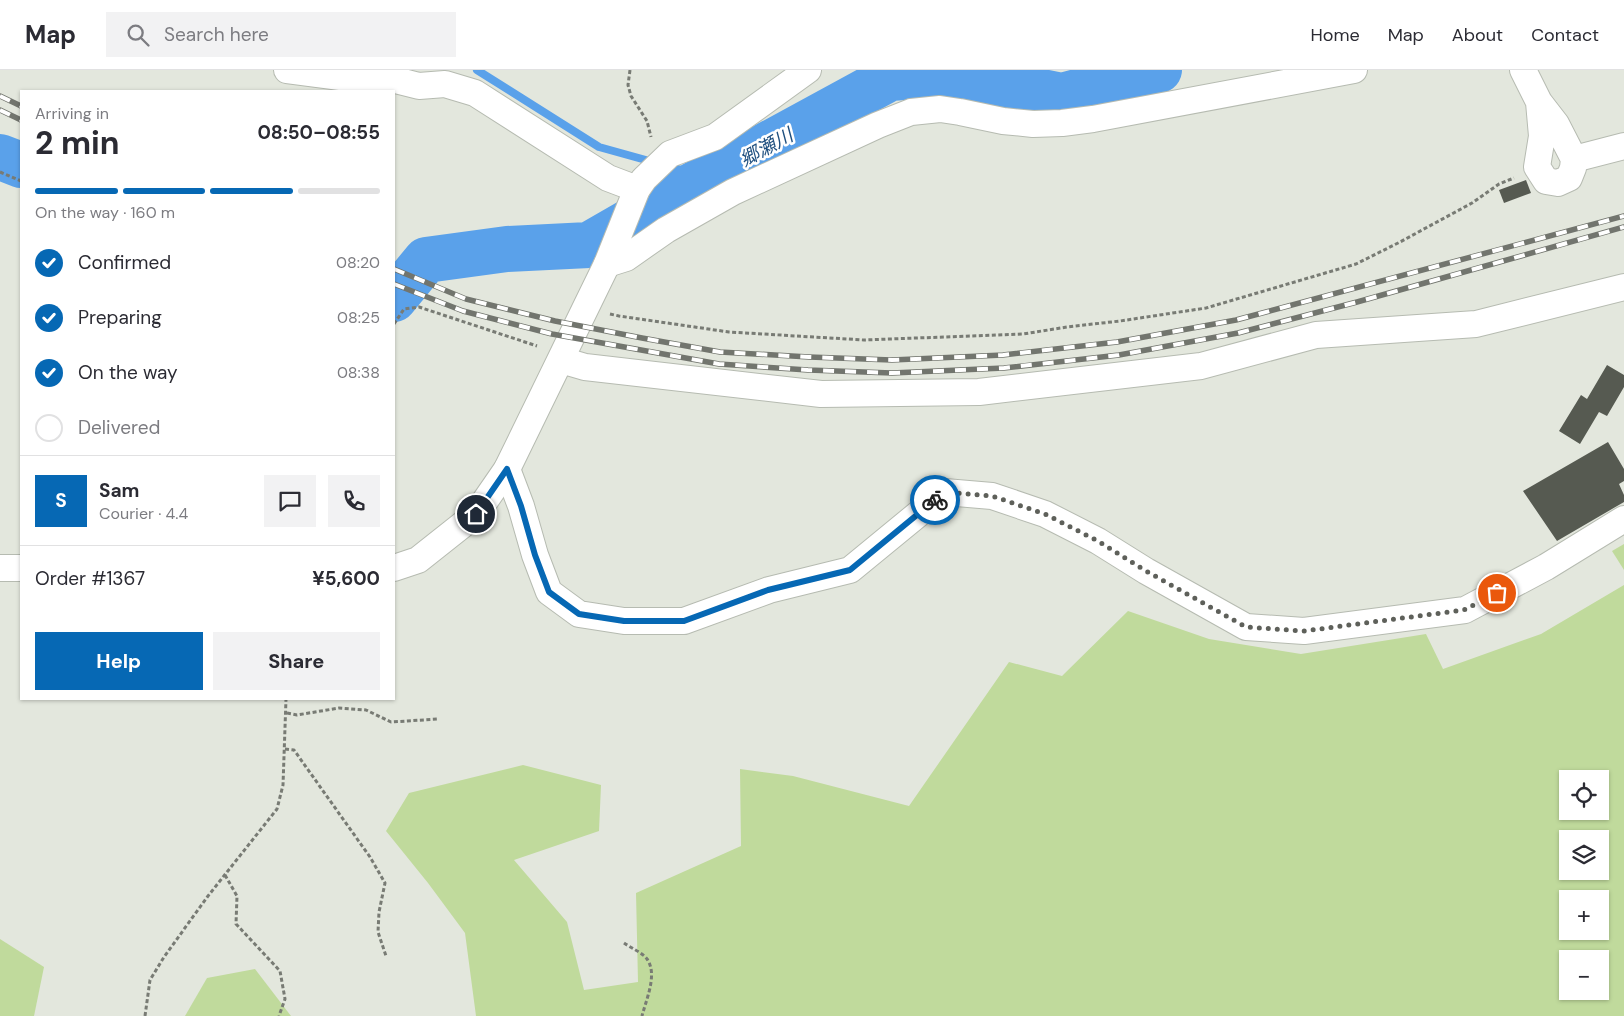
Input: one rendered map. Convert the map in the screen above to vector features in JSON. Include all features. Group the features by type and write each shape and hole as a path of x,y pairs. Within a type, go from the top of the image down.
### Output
{"street":[{"path":"287,70 348,78 395,80 420,86 445,84 475,93 608,178 641,184"},
{"path":"395,568 418,560 476,514 507,469 609,259 641,184 670,154 715,137 808,70"},
{"path":"609,259 626,258 666,230 733,192 878,125 911,112 940,109 1003,121 1062,124 1103,118 1354,70"},
{"path":"1523,70 1540,102 1556,124 1574,159 1574,168 1569,178 1558,183 1546,181 1537,167 1542,136 1540,102"},
{"path":"1574,159 1624,146"},
{"path":"563,356 585,367 821,394 979,392 1201,366 1316,335 1476,324 1624,287"},
{"path":"507,469 549,592 579,614 624,621 684,621 768,590 850,570 945,492 992,496 1045,514 1098,541 1146,571 1246,627 1304,631 1464,610 1546,567 1624,519"},
{"path":"0,568 20,568"}],"path":[{"path":"630,70 628,85 631,96 647,121 649,135 670,154"},
{"path":"586,306 619,316 729,332 864,340 1024,334 1120,321 1206,308 1356,264 1448,216 1500,184 1537,167"},
{"path":"0,172 20,181"},
{"path":"395,322 404,309 419,308 563,356"},
{"path":"145,1016 150,980 164,957 277,809 284,785 286,700"},
{"path":"287,713 297,715 338,708 366,710 391,722 438,719"},
{"path":"285,748 294,750 370,857 385,883 379,912 378,932 386,956"},
{"path":"225,875 237,896 236,924 280,971 285,999 279,1016"},
{"path":"624,943 647,959 650,968 652,979 642,1016"}],"green space":[{"path":"1624,544 1624,570 1612,551"},
{"path":"1624,585 1624,1016 476,1016 465,933 386,831 409,793 523,765 601,785 599,831 514,860 567,922 584,990 638,982 636,893 741,846 740,769 793,776 909,806 1009,662 1062,676 1128,611 1209,639 1301,654 1426,634 1443,669 1541,634"},
{"path":"0,939 44,967 34,1016 0,1016"},
{"path":"255,969 291,1016 185,1016 207,978"}],"building":[{"path":"1526,180 1531,193 1504,203 1499,190"},
{"path":"1607,365 1624,375 1624,387 1607,416 1599,412 1580,444 1559,431 1581,395 1587,399"},
{"path":"1608,442 1624,469 1624,481 1619,484 1624,495 1624,502 1557,541 1523,491"}],"waterway":[{"path":"477,70 599,147 653,162"},
{"name":"郷瀬川","path":"395,298 426,260 507,249 589,245 695,184 890,78 951,74 1062,96 1159,70"},
{"name":"郷瀬川","path":"0,157 20,165"},
{"path":"664,165 685,171 695,184"}],"railway":[{"path":"0,96 20,106"},
{"path":"0,110 20,120"},
{"path":"395,269 466,299 555,321 642,338 720,352 892,360 1003,355 1117,342 1236,320 1624,216"},
{"path":"395,284 463,311 552,334 719,364 892,373 1004,368 1119,355 1238,333 1357,302 1624,227"}],"way so far":[{"path":"935,500 945,492 992,496 1045,514 1098,541 1146,571 1246,627 1304,631 1464,610 1497,593"}],"route":[{"path":"476,514 507,469 549,592 579,614 624,621 684,621 768,590 850,570 935,500"}]}
